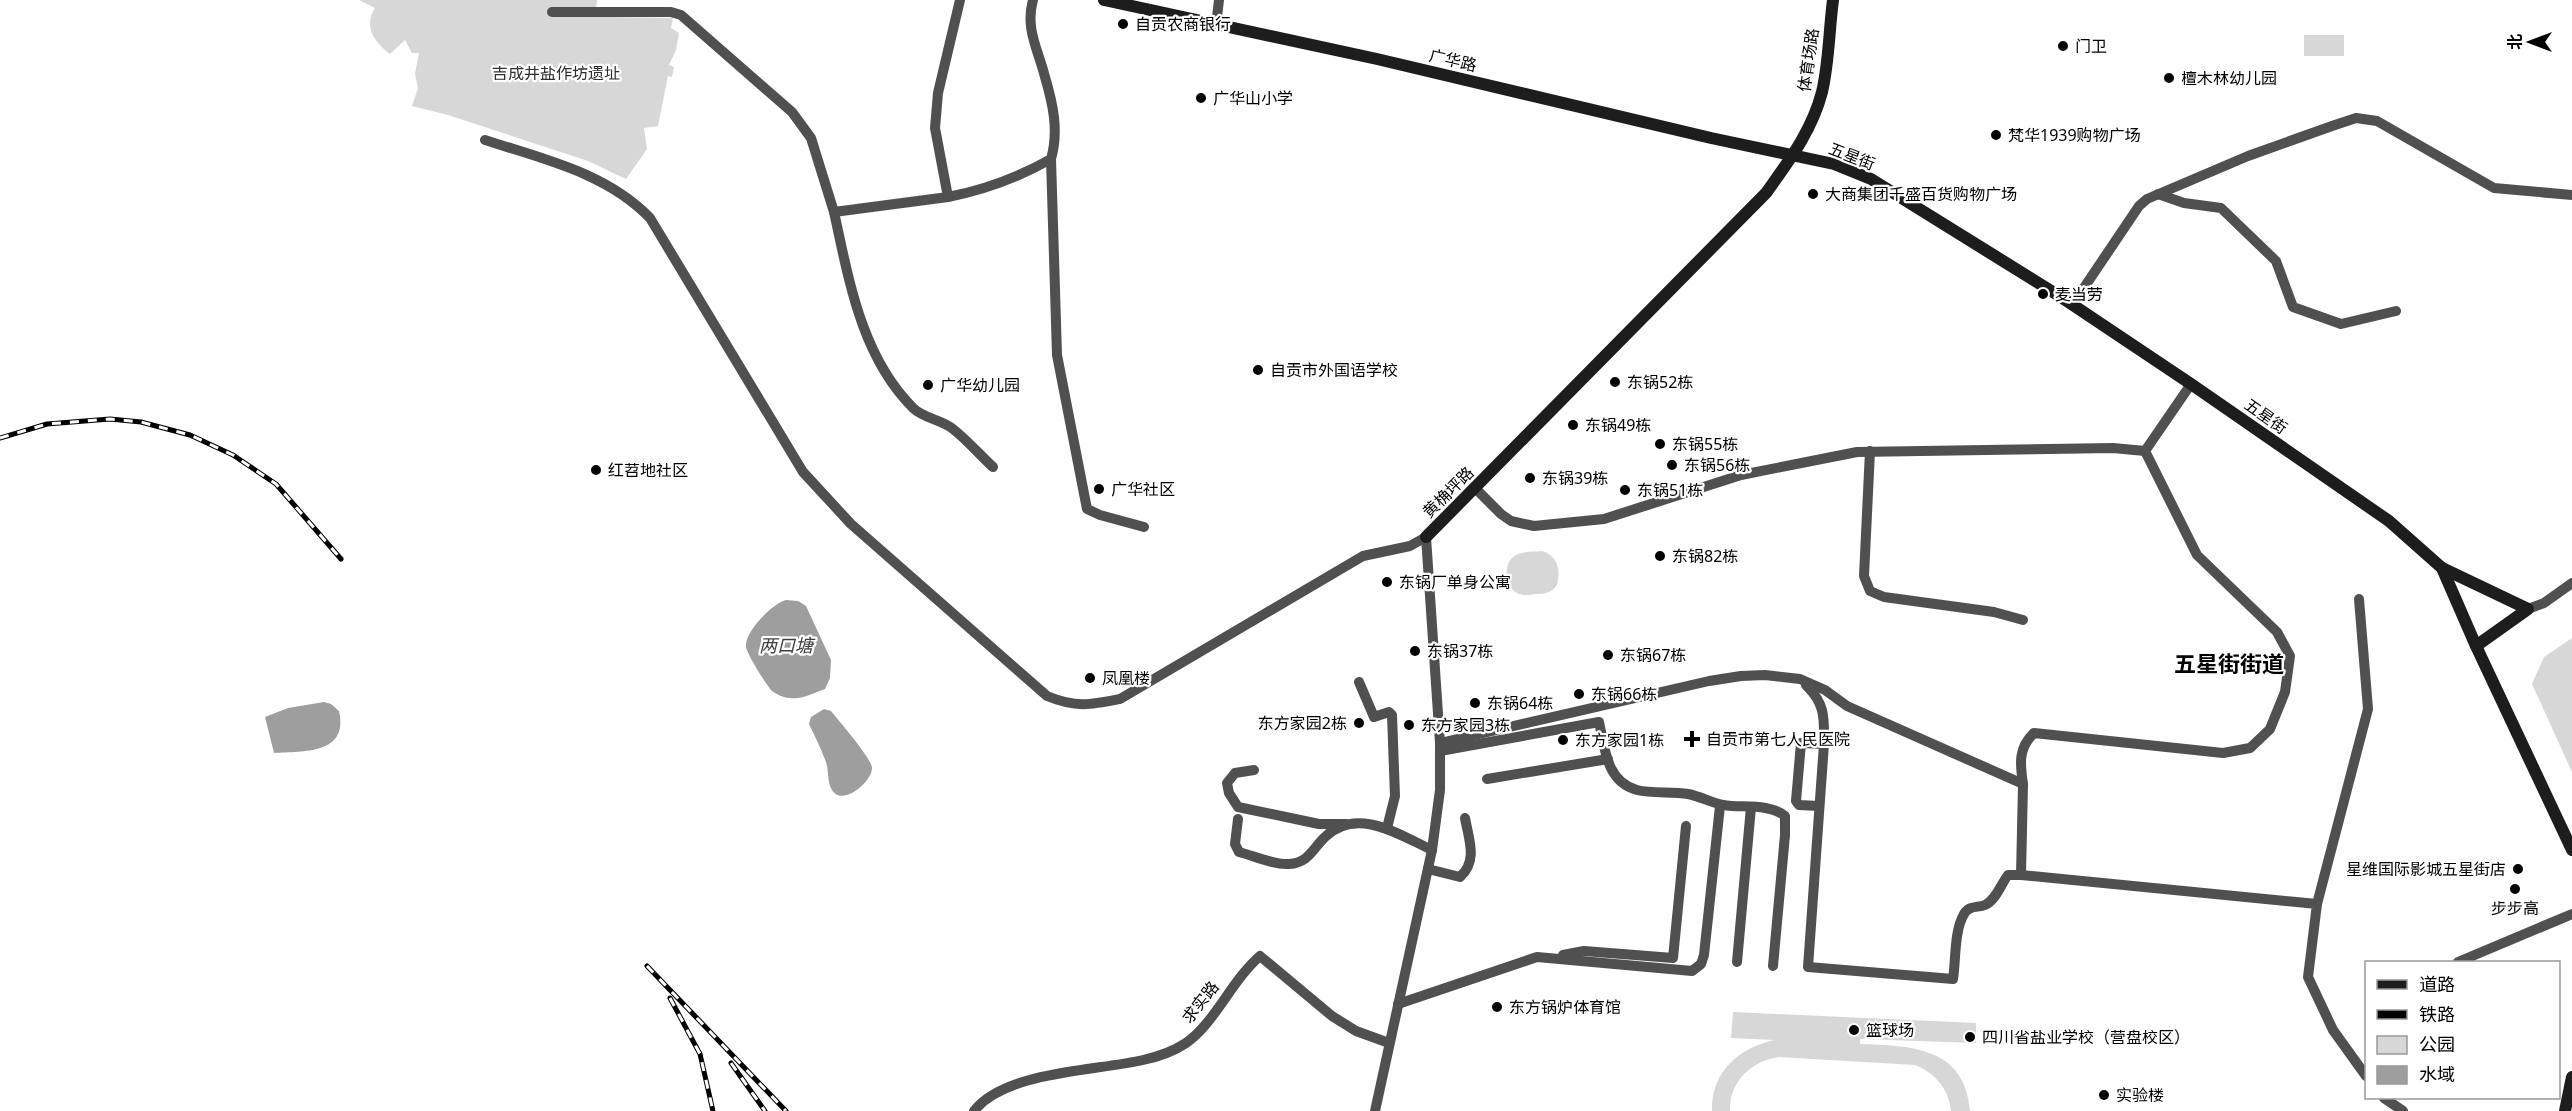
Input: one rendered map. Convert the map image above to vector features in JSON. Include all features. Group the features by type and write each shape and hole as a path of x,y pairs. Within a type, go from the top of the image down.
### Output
{"main road":[{"name":"广华路","path":"1104,0 1377,60 1710,138 1794,155"},
{"name":"体育场路","path":"1794,155 1811,123 1822,91 1833,0"},
{"name":"五星街","path":"1794,155 1834,164 1871,179 2073,304 2389,521 2442,568 2572,850"},
{"name":"黄桷坪路","path":"1426,537 1766,193 1794,155"},
{"path":"2442,568 2528,609 2476,646"},
{"path":"2565,1111 2572,1077"}],"street":[{"path":"948,197 935,128 938,93 960,0"},
{"path":"1033,0 1029,14 1030,30 1045,76 1055,119 1056,141 1051,159 1057,355 1087,509 1100,515 1144,527"},
{"path":"1216,25 1219,0"},
{"path":"552,12 671,12 681,15 792,112 811,138 834,212 850,284 868,340 884,370 914,410 952,428 993,467"},
{"path":"2073,304 2139,206 2147,199 2248,156 2356,118 2377,121 2494,188 2572,195"},
{"path":"485,140 586,174 637,204 650,218 803,472 851,525 1047,696 1068,704 1090,705 1120,699 1363,556 1410,546 1426,537"},
{"path":"834,212 975,192 1029,171 1051,159"},
{"path":"2158,194 2184,203 2221,208 2276,261 2293,307 2341,324 2396,311"},
{"path":"2145,451 2191,384"},
{"path":"1475,488 1501,514 1521,525 1582,523 1624,514 1741,475 1870,451 2113,448 2145,451"},
{"path":"1870,451 1864,576 1870,591 1884,597 1994,612 2023,620"},
{"path":"2021,875 2023,784 2020,761 2025,742 2034,733 2223,753 2250,748 2270,729 2284,692 2290,656 2277,632 2197,555 2145,451"},
{"name":"黄桷坪路","path":"1375,1111 1432,850 1440,789 1440,747 1426,537"},
{"path":"2528,609 2544,603 2572,583"},
{"path":"2360,599 2368,709 2317,904 2308,977 2333,1030 2365,1073"},
{"path":"1440,747 1709,681 1765,675 1800,679 1826,690 1847,706 2023,784"},
{"path":"1800,679 1816,695 1824,713 1824,744 1808,967 1953,979 1960,925 1965,912 1972,907 1987,905 2008,875 2317,904"},
{"path":"1359,682 1374,717 1389,712 1392,715 1395,796 1387,828"},
{"path":"1440,747 1599,722 1615,777 1638,790 1687,794 1720,806 1778,810 1785,816 1773,966"},
{"path":"1819,806 1799,805 1796,801 1800,743 1824,744"},
{"path":"1487,779 1608,759"},
{"path":"1254,770 1235,773 1227,783 1229,793 1238,807 1318,824 1369,823 1387,828 1432,850"},
{"path":"1398,1004 1536,957 1692,970 1701,964 1704,955 1720,806"},
{"path":"1737,963 1750,807"},
{"path":"1428,869 1460,877 1469,869 1472,853 1465,818"},
{"path":"1238,819 1235,844 1239,852 1288,864 1305,860 1325,837 1346,824"},
{"path":"1551,958 1584,951 1673,958 1686,826"},
{"path":"2463,961 2572,915"},
{"name":"求实路","path":"974,1111 1002,1090 1028,1080 1143,1060 1186,1043 1203,1026 1246,967 1260,956 1332,1016 1356,1031 1389,1043"},
{"path":"2385,1099 2403,1111"}],"green space":[{"name":"吉成井盐作坊遗址","path":"359,0 597,0 596,12 610,17 673,18 671,28 679,33 676,50 669,65 674,67 672,77 668,76 658,126 644,128 647,149 626,179 588,161 448,115 412,106 418,88 415,74 419,53 412,53 405,40 390,54 384,49 375,39 370,27 375,8"},
{"path":"2304,35 2344,35 2344,56 2304,56"},
{"path":"1542,551 1552,556 1557,564 1559,574 1557,585 1545,593 1522,595 1512,590 1507,579 1507,567 1513,557 1527,552"},
{"path":"2572,638 2572,772 2532,684 2544,657"},
{"path":"1733,1012 1976,1023 1976,1043 1860,1039 1860,1044 1915,1049 1932,1054 1946,1062 1958,1073 1966,1090 1970,1111 1951,1111 1950,1103 1940,1083 1929,1072 1915,1065 1779,1057 1759,1063 1744,1075 1733,1091 1730,1111 1712,1111 1716,1085 1730,1064 1749,1049 1774,1040 1731,1038"}],"water":[{"name":"两口塘","path":"786,600 798,601 806,606 831,660 830,678 825,689 798,698 785,697 772,691 746,647 754,626 774,606"},
{"path":"324,702 331,704 339,711 340,725 337,736 321,748 274,753 265,717 288,708"},
{"path":"824,709 831,711 871,763 871,774 862,786 842,796 837,795 829,784 826,762 809,724 811,717"}],"railway":[{"path":"0,438 47,424 110,419 141,422 190,435 233,455 276,484 341,559"},
{"path":"647,966 786,1111"},
{"path":"670,998 700,1054 713,1111"},
{"path":"731,1063 765,1111"}],"place":[{"name":"自贡农商银行","path":"1123,24"},
{"name":"门卫","path":"2063,46"},
{"name":"檀木林幼儿园","path":"2169,78"},
{"name":"广华山小学","path":"1201,98"},
{"name":"梵华1939购物广场","path":"1996,135"},
{"name":"大商集团千盛百货购物广场","path":"1813,194"},
{"name":"麦当劳","path":"2043,294"},
{"name":"自贡市外国语学校","path":"1258,370"},
{"name":"东锅52栋","path":"1615,382"},
{"name":"广华幼儿园","path":"928,385"},
{"name":"东锅49栋","path":"1573,425"},
{"name":"东锅55栋","path":"1660,444"},
{"name":"东锅56栋","path":"1672,465"},
{"name":"红苕地社区","path":"596,470"},
{"name":"东锅39栋","path":"1530,478"},
{"name":"广华社区","path":"1099,489"},
{"name":"东锅51栋","path":"1625,490"},
{"name":"东锅82栋","path":"1660,556"},
{"name":"东锅厂单身公寓","path":"1387,582"},
{"name":"东锅37栋","path":"1415,651"},
{"name":"东锅67栋","path":"1608,655"},
{"name":"凤凰楼","path":"1090,678"},
{"name":"东锅66栋","path":"1579,694"},
{"name":"东锅64栋","path":"1475,703"},
{"name":"东方家园2栋","path":"1359,723"},
{"name":"东方家园3栋","path":"1409,725"},
{"name":"自贡市第七人民医院","path":"1692,739"},
{"name":"东方家园1栋","path":"1563,740"},
{"name":"星维国际影城五星街店","path":"2518,869"},
{"name":"步步高","path":"2515,889"},
{"name":"东方锅炉体育馆","path":"1497,1007"},
{"name":"篮球场","path":"1854,1030"},
{"name":"四川省盐业学校（营盘校区）","path":"1970,1037"},
{"name":"实验楼","path":"2104,1095"}],"district":[{"name":"五星街街道","path":"2229,664"}]}
